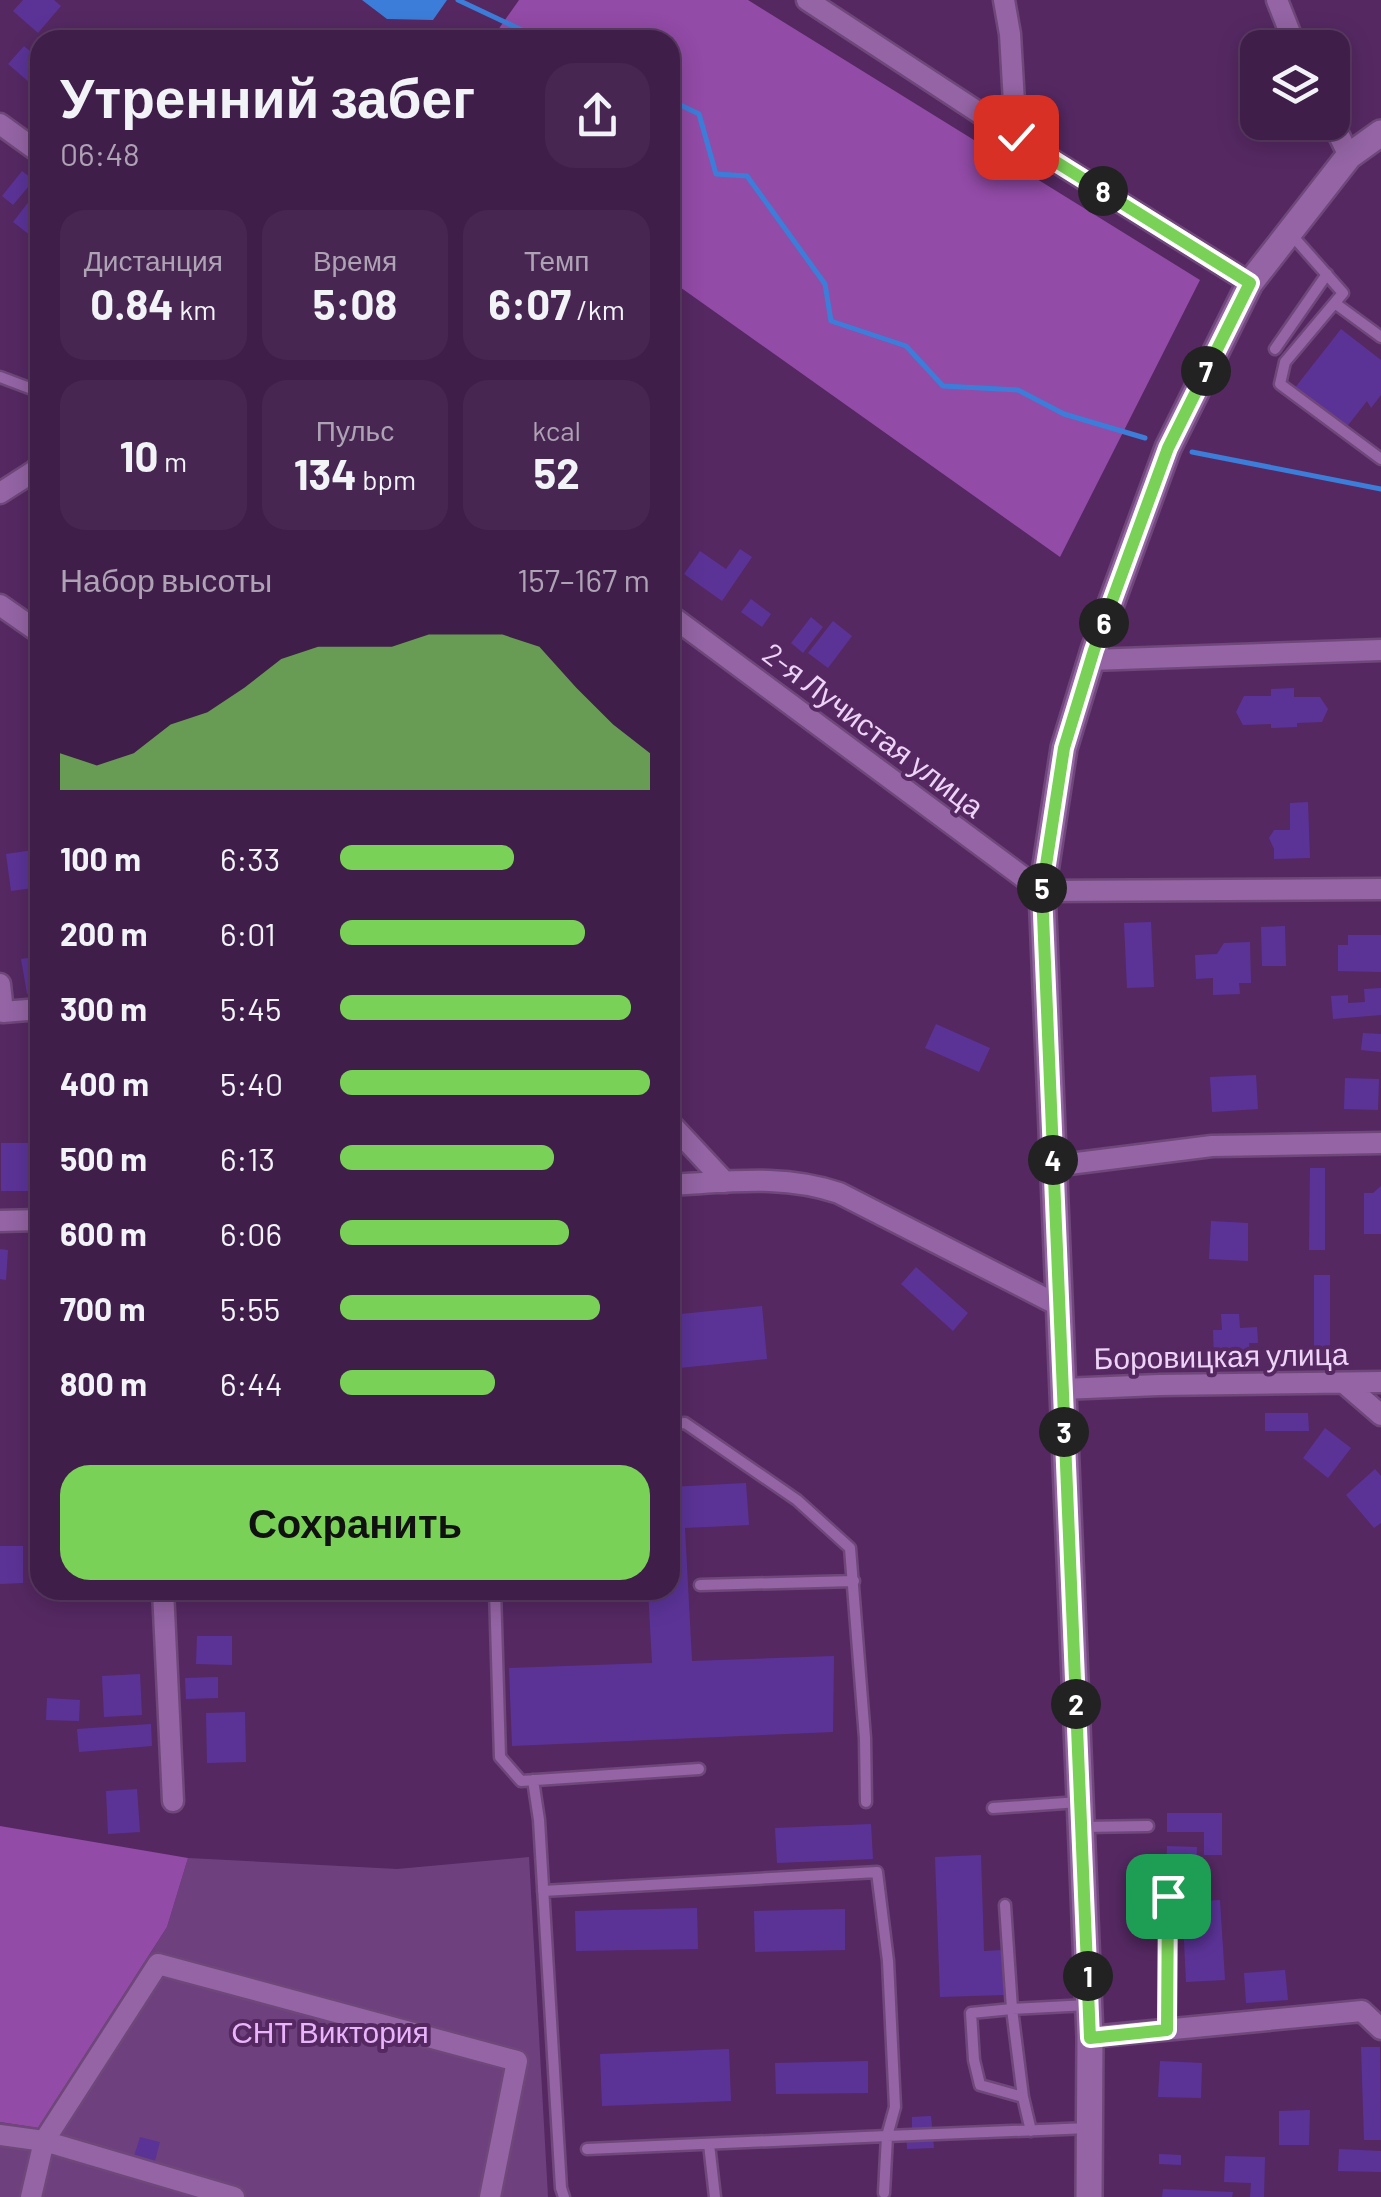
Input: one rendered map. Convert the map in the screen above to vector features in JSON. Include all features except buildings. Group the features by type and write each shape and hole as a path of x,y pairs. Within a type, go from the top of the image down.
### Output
{"street":[{"path":"807,0 1250,283"},
{"path":"1004,0 1010,34 1016,137"},
{"path":"1277,0 1289,30"},
{"path":"0,124 30,145"},
{"path":"1090,2197 1089,2005 1042,891 1064,748 1091,660 1168,448 1250,283 1349,156 1381,133"},
{"path":"1341,140 1349,156"},
{"path":"0,493 30,474"},
{"path":"0,605 30,627"},
{"name":"2-я Лучистая улица","path":"680,622 1042,891"},
{"path":"1091,660 1381,650"},
{"path":"1042,891 1381,889"},
{"path":"0,984 3,1012 30,1010"},
{"path":"680,1134 725,1182"},
{"path":"1053,1166 1212,1146 1381,1142"},
{"path":"680,1184 781,1180 812,1184 839,1193 1058,1305"},
{"path":"0,1221 30,1220"},
{"name":"Боровицкая улица","path":"1062,1389 1381,1382"},
{"path":"1344,1383 1381,1416"},
{"path":"163,1600 173,1801"},
{"path":"31,2197 44,2141 158,1964 517,2061 490,2197"},
{"path":"1090,2038 1362,2011 1381,2029"},
{"path":"0,2134 44,2141 234,2197"}],"lane":[{"path":"1290,232 1343,293 1284,362 1280,384 1381,459"},
{"path":"1275,349 1326,274"},
{"path":"1336,304 1381,338"},
{"path":"0,377 30,388"},
{"path":"680,1423 685,1423 797,1500 850,1548 865,1738 866,1802"},
{"path":"700,1585 854,1581"},
{"path":"495,1600 500,1757 521,1781 699,1769"},
{"path":"533,1780 564,2197"},
{"path":"993,1808 1081,1814 1148,1826"},
{"path":"543,1891 878,1872 888,1961 895,2107 887,2136 884,2192"},
{"path":"1167,2030 1168,1896"},
{"path":"1006,1905 1012,2009 1022,2097 1031,2130"},
{"path":"1022,2097 980,2086 971,2014 1089,2005"},
{"path":"587,2149 1090,2128"},
{"path":"709,2144 715,2197"}],"green space":[{"name":"СНТ Виктория","path":"529,1857 548,2197 0,2197 0,2122 39,2128 167,1927 188,1858 397,1869"}],"shaded area":[{"path":"519,0 748,0 1200,280 1060,557 680,287 680,30 498,30"},
{"path":"0,1826 188,1858 167,1927 38,2128 0,2122"}],"water":[{"path":"362,0 447,0 433,20 387,19"}],"waterway":[{"path":"458,0 522,30"},
{"path":"680,105 699,114 716,174 747,176 825,284 831,321 906,346 943,386 1018,390 1064,414 1145,438"},
{"path":"1192,452 1381,489"}],"route":[{"path":"1016,137 1250,283 1168,448 1094,650 1064,748 1042,891 1090,2038 1167,2030 1168,1896"}]}
